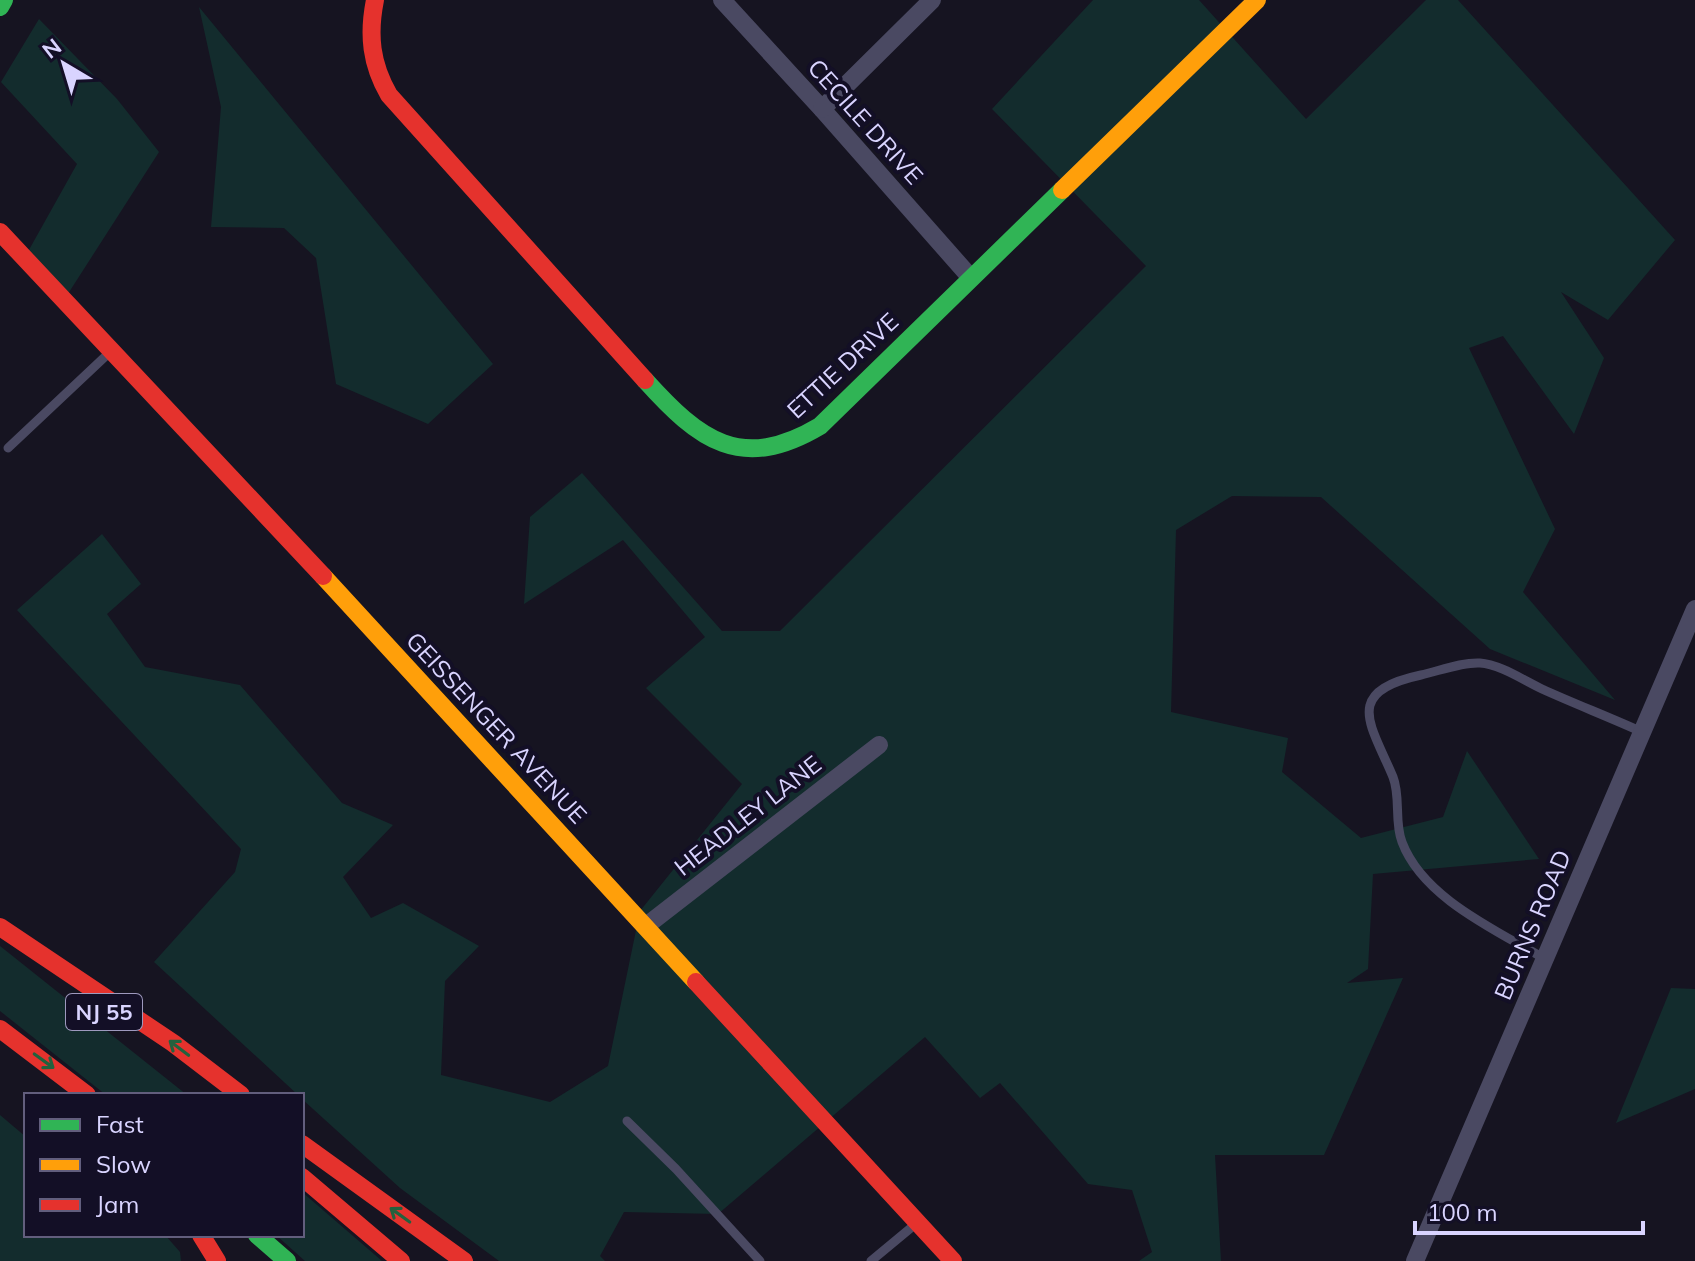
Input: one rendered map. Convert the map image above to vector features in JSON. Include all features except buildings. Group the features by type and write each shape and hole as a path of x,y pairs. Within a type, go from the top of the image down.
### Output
{"main road":[{"path":"0,7 4,0"},
{"name":"ETTIE DRIVE","path":"375,0 369,39 372,61 389,95 677,415 692,429 711,439 731,446 766,450 804,437 820,426 1257,0"},
{"name":"GEISSENGER AVENUE","path":"0,232 953,1261"},
{"path":"0,929 173,1043 238,1093"},
{"name":"NJ 55","path":"0,929 160,1057"},
{"path":"0,1029 84,1093"},
{"path":"0,1044 56,1093"},
{"path":"304,1145 464,1261"},
{"path":"304,1179 401,1261"},
{"path":"202,1237 217,1261"},
{"path":"259,1237 287,1261"}],"street":[{"name":"CECILE DRIVE","path":"722,0 971,278"},
{"path":"822,109 932,0"},
{"name":"BURNS ROAD","path":"1415,1261 1695,609"},
{"name":"HEADLEY LANE","path":"646,926 879,745"}],"lane":[{"path":"8,448 112,350"},
{"path":"1545,959 1435,890 1414,866 1400,838 1394,779 1373,737 1369,722 1370,704 1376,693 1401,679 1481,663 1642,732"},
{"path":"627,1121 676,1169 760,1261"},
{"path":"871,1261 918,1222"}],"green space":[{"path":"1093,0 1199,0 1306,119 1426,0 1458,0 1675,240 1608,320 1561,292 1604,358 1574,434 1503,336 1469,348 1555,529 1523,592 1615,700 1490,649 1321,497 1232,496 1176,530 1171,712 1288,738 1282,772 1361,838 1443,817 1467,751 1539,859 1373,874 1368,969 1347,983 1403,978 1324,1155 1215,1155 1221,1261 1139,1261 1152,1252 1132,1190 1088,1184 1000,1083 980,1098 925,1037 718,1214 624,1212 600,1256 605,1261 499,1261 400,1188 304,1101 304,1093 296,1093 154,962 235,872 241,849 17,610 102,534 141,584 107,614 145,667 240,685 342,803 393,825 343,877 371,918 403,903 479,946 445,981 441,1075 550,1102 608,1066 640,911 742,784 646,688 705,637 623,540 524,604 530,517 582,473 722,631 780,631 1146,266 992,109"},
{"path":"199,7 493,364 428,424 336,384 316,258 284,228 211,227 221,107"},
{"path":"39,19 117,99 159,152 64,300 25,257 77,164 1,82"},
{"path":"0,946 184,1093 103,1093 0,1011"},
{"path":"1671,988 1695,989 1695,1089 1616,1123"},
{"path":"0,1115 24,1135 24,1237 167,1237 180,1252 181,1261 0,1261"},
{"path":"304,1194 382,1261 305,1261 278,1237 304,1237"}],"traffic: fast":[{"path":"0,7 4,0"},
{"path":"645,380 684,419 723,443 744,448 767,447 792,440 820,426 1062,190"},
{"path":"259,1237 287,1261"}],"traffic: slow":[{"path":"1062,190 1257,0"},
{"path":"323,576 696,982"}],"traffic: jam":[{"path":"375,0 373,49 378,72 389,95 645,380"},
{"path":"0,232 323,576"},
{"path":"0,927 173,1043 238,1093"},
{"path":"696,982 953,1261"},
{"path":"0,1029 84,1093"},
{"path":"304,1145 464,1261"},
{"path":"304,1179 401,1261"},
{"path":"202,1237 217,1261"}]}
